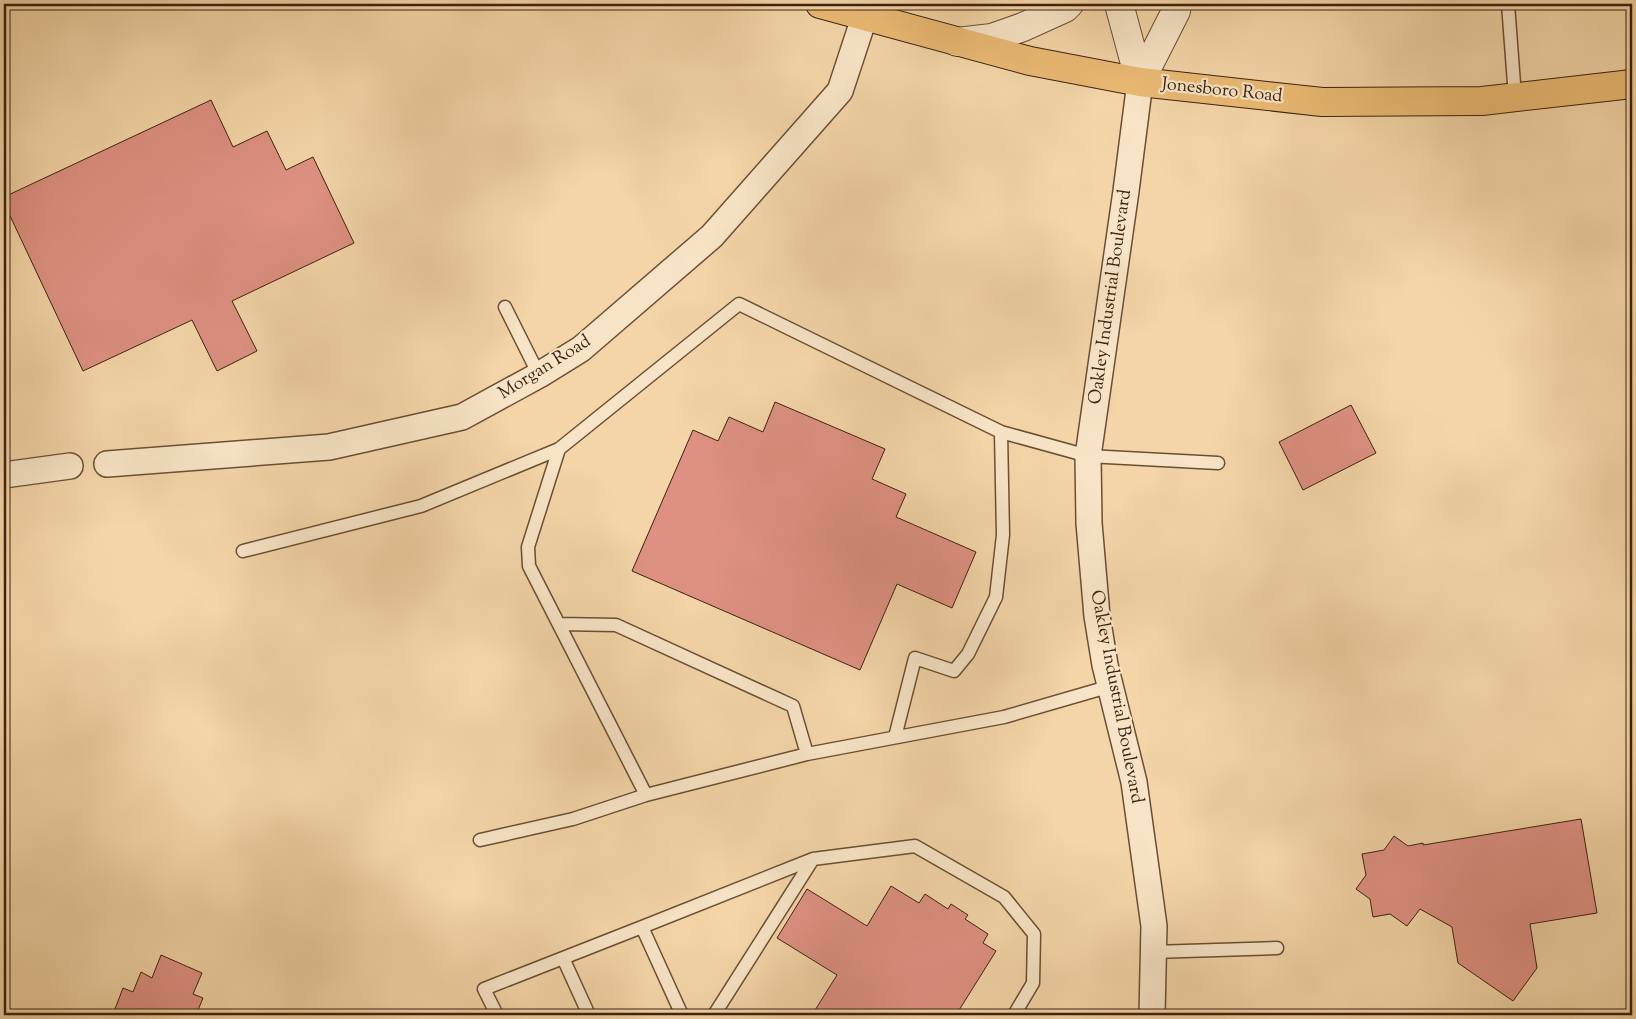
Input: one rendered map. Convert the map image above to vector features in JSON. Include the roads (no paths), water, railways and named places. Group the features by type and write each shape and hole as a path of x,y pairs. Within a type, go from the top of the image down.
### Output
{"highway":[{"name":"Jonesboro Road","path":"820,4 1030,61 1140,82 1322,102 1482,101 1632,84"}],"street":[{"path":"957,42 992,38 1044,18 1065,8 1069,4"},
{"name":"Oakley Industrial Boulevard","path":"1119,4 1140,82"},
{"name":"Oakley Industrial Boulevard","path":"1152,1015 1154,926 1134,782 1111,686 1097,616 1092,565 1088,456 1140,82 1176,11 1176,4"},
{"name":"Morgan Road","path":"107,464 329,447 462,417 539,375 581,350 712,236 840,91 864,16"},
{"path":"4,475 70,466"}],"lane":[{"path":"1508,4 1515,97"},
{"path":"243,550 421,506 559,449 739,304 1001,432 1088,456 1218,463"},
{"path":"505,307 539,375"},
{"path":"894,737 915,658 954,672 968,654 996,597 1003,535 1001,432"},
{"path":"559,449 528,547 528,566 646,795"},
{"path":"559,624 616,626 793,706 807,754"},
{"path":"480,840 573,819 646,795 807,754 1004,717 1111,686"},
{"path":"497,1015 484,989 813,859 915,846 1004,897 1034,934 1033,983 1014,1015"},
{"path":"714,1015 813,859"},
{"path":"642,927 682,1015"},
{"path":"1153,952 1277,948"},
{"path":"563,958 589,1015"}]}
